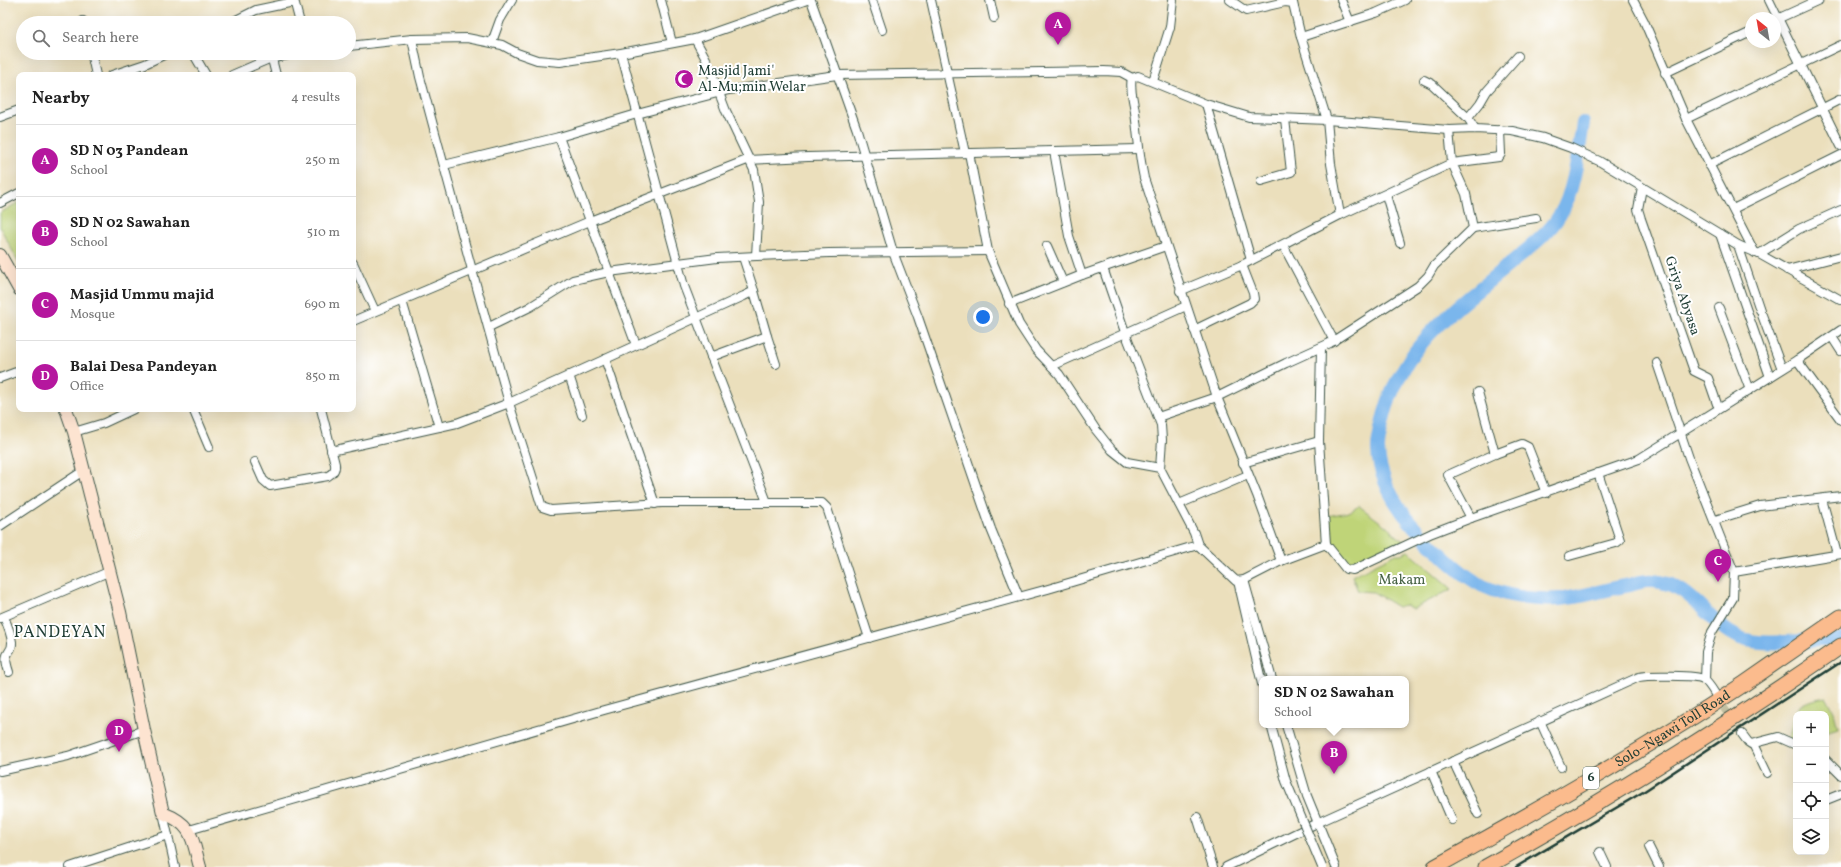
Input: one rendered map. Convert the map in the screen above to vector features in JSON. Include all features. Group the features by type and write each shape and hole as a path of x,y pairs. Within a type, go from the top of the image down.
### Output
{"highway":[{"name":"Solo–Ngawi Toll Road","path":"1436,867 1529,815 1647,745 1744,684 1841,617"},
{"name":"Solo–Ngawi Toll Road","path":"1486,867 1666,762 1764,699 1841,646"}],"street":[{"path":"492,42 500,20 512,0"},
{"path":"661,0 672,43"},
{"path":"356,45 412,39 467,38 492,42 537,60 554,62 621,53 695,39 807,0"},
{"path":"811,0 865,156 893,252 918,317 991,530 1019,597"},
{"path":"872,0 882,30"},
{"path":"932,0 988,251 1016,320 1029,341 1052,366 1112,450 1127,462 1160,468"},
{"path":"990,0 994,18"},
{"path":"1153,81 1170,27 1173,0"},
{"path":"1230,0 1246,11 1260,4 1291,2 1294,7 1301,37 1327,120 1331,164 1340,215"},
{"path":"1340,0 1350,22"},
{"path":"1301,37 1376,13 1405,0"},
{"path":"1633,0 1644,21 1686,119 1757,254"},
{"path":"1768,0 1774,12"},
{"path":"1781,17 1819,0"},
{"path":"244,16 256,10 294,1 298,16"},
{"path":"1781,27 1841,146"},
{"path":"1665,73 1745,35"},
{"path":"412,39 420,77 509,403 544,508 550,510 655,504 819,502 826,506 869,638"},
{"path":"695,39 706,59 747,160 754,170 759,202 756,256"},
{"path":"1686,119 1841,45"},
{"path":"621,53 658,195 684,286 767,502"},
{"path":"1468,118 1487,91 1518,56"},
{"path":"93,60 95,72"},
{"path":"121,72 153,60"},
{"path":"197,60 204,72"},
{"path":"240,72 270,60"},
{"path":"272,60 275,72"},
{"path":"444,165 559,138 637,114 719,92 837,75 1121,72 1132,78 1138,76 1153,81 1206,104 1248,116 1327,120 1449,130 1475,128 1500,130 1534,136 1587,155 1738,246 1757,254 1841,300"},
{"path":"1132,78 1130,85 1135,111 1138,149 1144,178 1180,292 1217,397 1257,495 1281,561"},
{"path":"1424,80 1432,84 1468,118 1475,128"},
{"path":"1709,165 1841,100"},
{"path":"1206,104 1251,260"},
{"path":"0,117 16,111"},
{"path":"1261,181 1291,172 1284,119"},
{"path":"1449,130 1452,163 1466,194 1473,228"},
{"path":"1180,292 1242,265 1340,215 1386,195 1452,163 1499,157 1501,154 1500,130"},
{"path":"559,138 636,345"},
{"path":"356,320 590,221 747,160 1138,149"},
{"path":"1054,151 1070,236 1082,275"},
{"path":"1733,209 1841,155"},
{"name":"Griya Abyasa","path":"1642,188 1638,209 1640,219 1694,371 1708,378 1717,404"},
{"path":"0,203 16,195"},
{"path":"1386,195 1400,243"},
{"path":"1757,254 1799,229 1841,210"},
{"path":"1158,417 1217,397 1286,362 1321,348 1334,341 1418,286 1428,276 1434,266 1473,228 1536,218"},
{"path":"1720,234 1770,377"},
{"path":"1283,245 1334,341"},
{"path":"1047,246 1063,282"},
{"path":"1009,304 1063,282 1166,246"},
{"path":"1738,246 1782,369"},
{"path":"489,327 530,307 573,280 609,272 678,262 756,256 988,251"},
{"path":"1787,270 1841,256"},
{"path":"743,257 776,364"},
{"path":"1,260 16,284"},
{"path":"1194,330 1250,303 1254,299 1242,265"},
{"path":"1103,268 1125,332 1158,417 1162,432 1160,468 1194,533 1198,545 1219,564 1232,579 1241,580 1281,561 1322,544 1326,544"},
{"path":"356,270 375,311"},
{"path":"331,451 466,420 509,403 754,291"},
{"path":"402,301 439,427"},
{"path":"1052,366 1186,306"},
{"path":"1719,308 1750,390"},
{"path":"1321,348 1319,441 1326,544 1346,569 1351,570 1432,533 1639,459 1798,360 1841,330"},
{"path":"711,357 767,336"},
{"path":"1832,337 1841,351"},
{"path":"605,359 655,504"},
{"path":"1798,360 1841,420"},
{"path":"1657,362 1681,434 1734,572 1733,598 1712,632 1706,652 1705,680"},
{"path":"0,378 16,372"},
{"path":"569,375 582,415"},
{"path":"1478,392 1495,454"},
{"path":"67,412 74,432 108,572 120,612 144,730 175,867"},
{"path":"74,432 104,423 128,412"},
{"path":"195,412 209,447"},
{"path":"255,462 262,480 270,486 328,476 333,473 336,468 322,412"},
{"path":"1243,463 1319,441"},
{"path":"1471,518 1448,475 1495,454 1522,444 1526,445 1546,493"},
{"path":"0,526 83,471"},
{"path":"1569,556 1616,544 1620,540 1598,473"},
{"path":"1179,504 1248,475"},
{"path":"1715,520 1760,506 1841,496"},
{"path":"1734,572 1839,554 1822,499"},
{"path":"189,830 604,710 1019,597 1198,545"},
{"path":"9,672 5,661 5,655 12,647 12,642 2,617 108,572"},
{"path":"1241,580 1271,676"},
{"path":"1241,580 1260,676"},
{"path":"1226,867 1317,823 1639,677 1654,674 1672,677 1696,676 1705,680 1715,694"},
{"path":"1540,721 1561,767"},
{"path":"1272,728 1286,781 1322,867"},
{"path":"1287,728 1317,823 1336,867"},
{"path":"0,771 68,756 144,730"},
{"path":"1742,734 1748,742 1753,744 1778,738 1793,744"},
{"path":"1753,744 1767,773"},
{"path":"1453,761 1478,814"},
{"path":"1829,763 1841,775"},
{"path":"1431,771 1452,820"},
{"path":"1829,799 1841,794"},
{"path":"164,813 180,821 189,830 200,867"},
{"path":"1197,817 1213,867"},
{"path":"70,867 168,835"},
{"path":"1649,847 1659,867"},
{"path":"1600,852 1608,867"}],"green space":[{"path":"16,204 16,257 0,227 0,213"},
{"name":"Makam","path":"1359,506 1404,542 1359,563 1348,565 1329,541 1327,516 1349,512"},
{"name":"Makam","path":"1408,551 1452,589 1413,609 1405,605 1398,607 1373,592 1358,591 1352,576 1396,554 1401,554"},
{"path":"1826,697 1834,712 1838,728 1829,731 1829,711 1796,711 1803,704"},
{"path":"1793,717 1793,741 1788,739"}],"waterway":[{"path":"1583,123 1578,158 1569,196 1554,223 1537,241 1449,315 1415,352 1401,374 1390,398 1379,437 1379,461 1386,484 1405,515 1427,540 1466,575 1483,586 1496,591 1532,598 1562,599 1653,581 1680,589 1700,605 1718,624 1728,632 1740,638 1763,642 1841,640"}],"tunnel":[{"path":"1717,698 1742,734"}],"railway":[{"path":"1516,867 1643,792 1841,662"}],"place":[{"name":"SD N 03 Pandean","path":"1058,45"},
{"name":"Masjid Jami' Al-Mu;min Welar","path":"684,79"},
{"name":"Masjid Ummu majid","path":"1718,582"},
{"name":"Balai Desa Pandeyan","path":"119,752"},
{"name":"SD N 02 Sawahan","path":"1334,774"}],"district":[{"name":"PANDEYAN","path":"60,633"}]}
